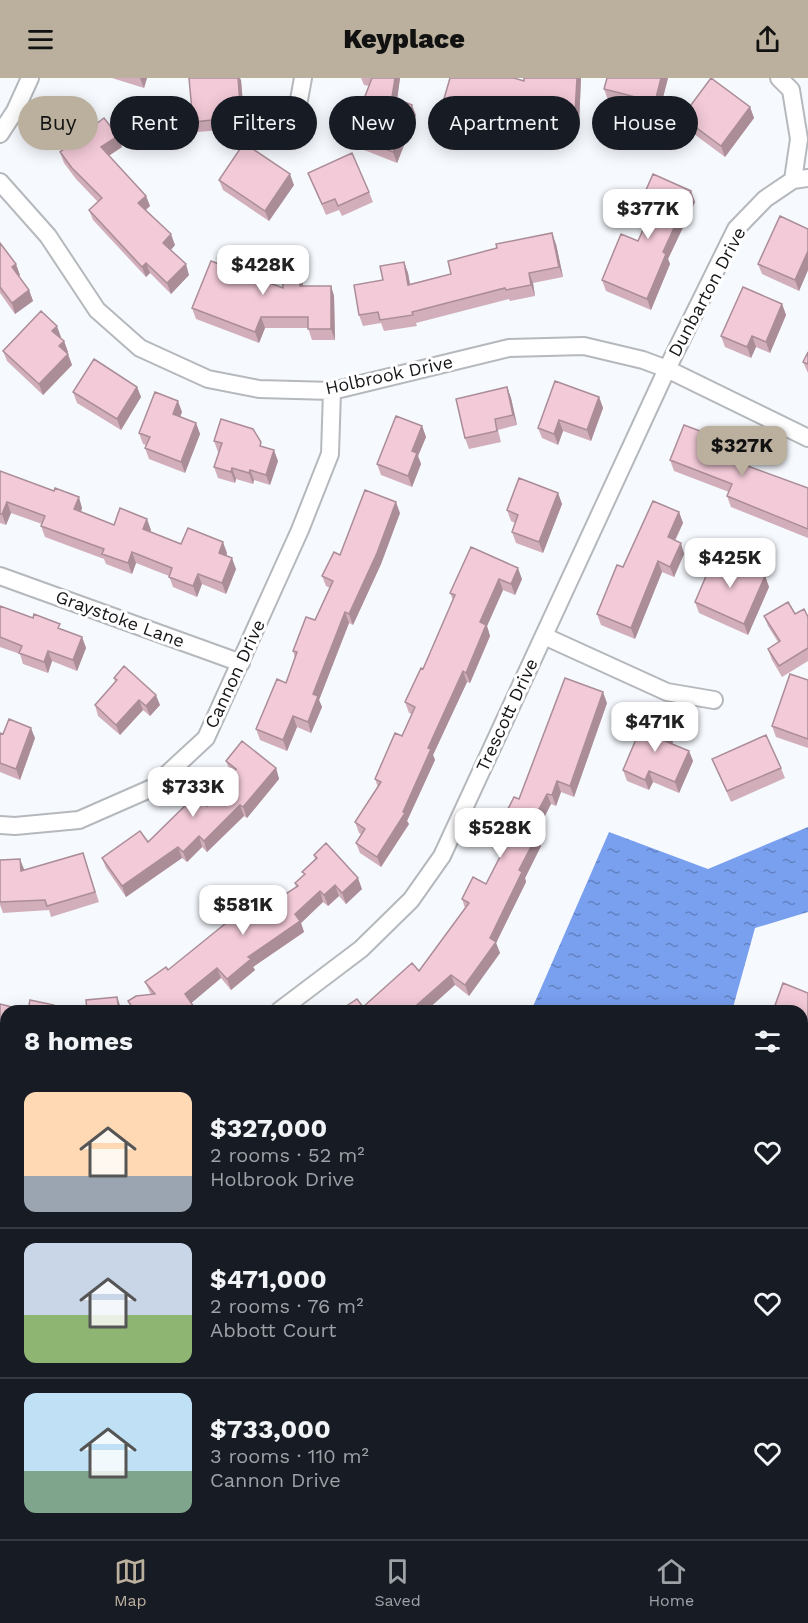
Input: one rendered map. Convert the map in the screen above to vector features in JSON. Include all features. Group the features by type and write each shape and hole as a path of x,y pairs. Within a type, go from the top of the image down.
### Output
{"street":[{"path":"0,134 15,111 30,78"},
{"path":"300,96 303,78"},
{"path":"779,78 791,90 799,139 800,179"},
{"name":"Dunbarton Drive","path":"667,369 736,229 765,199 800,179"},
{"name":"Holbrook Drive","path":"0,182 48,236 97,310 140,348 208,379 260,389 333,391 509,348 584,346 643,360 667,369 808,438"},
{"name":"Trescott Drive","path":"287,1005 361,949 411,900 442,856 667,369"},
{"name":"Cannon Drive","path":"0,825 15,826 79,820 152,788 206,738 300,530 330,454 333,391"},
{"name":"Graystoke Lane","path":"0,576 241,663"},
{"path":"544,636 667,692 714,700"}],"water":[{"path":"808,827 808,912 755,928 734,1005 534,1005 609,832 708,869"}],"building":[{"path":"189,78 238,78 239,96 211,96 211,120 199,121 199,96 191,96"},
{"path":"372,78 395,78 392,96 365,96"},
{"path":"450,78 514,78 524,81 524,78 577,78 576,96 445,96"},
{"path":"607,78 661,78 656,96 631,96 604,89"},
{"path":"711,78 750,107 721,146 698,129 698,96"},
{"path":"104,118 110,126 110,141 101,147 146,196 138,203 171,234 163,243 186,264 167,283 146,263 142,267 89,210 102,198 72,168 60,152 63,150 98,150 98,122"},
{"path":"239,150 254,150 290,174 265,211 219,180"},
{"path":"352,153 369,192 338,206 335,199 322,204 308,173"},
{"path":"653,174 691,191 663,252 666,254 647,299 602,280 621,234 638,241 655,203 643,197"},
{"path":"780,216 808,229 808,251 795,280 758,264"},
{"path":"552,233 559,267 529,273 531,285 506,290 505,288 412,312 413,315 380,320 378,312 359,315 354,285 383,280 380,266 404,262 408,285 451,274 448,261 497,248 496,244"},
{"path":"0,243 16,264 12,267 29,290 12,303 0,287"},
{"path":"298,246 300,286 331,286 331,329 308,329 308,317 261,317 255,332 192,308 211,261 283,288 281,247"},
{"path":"743,287 782,304 766,342 752,336 747,347 721,336"},
{"path":"41,311 57,326 52,331 64,341 59,346 68,354 39,384 3,351"},
{"path":"808,352 808,364 803,362"},
{"path":"94,359 137,387 117,419 73,392"},
{"path":"555,381 599,397 587,430 559,420 554,434 538,428"},
{"path":"507,387 513,415 495,419 497,431 465,438 456,399"},
{"path":"155,392 178,401 173,414 196,423 181,462 145,448 150,437 139,433"},
{"path":"396,416 422,426 412,451 417,453 408,476 377,464"},
{"path":"221,419 253,429 261,442 260,446 274,450 266,475 250,470 249,473 232,468 231,472 214,467 222,443 214,441"},
{"path":"684,425 729,442 723,457 808,488 808,529 727,496 732,484 670,460"},
{"path":"0,471 54,491 55,488 79,497 74,509 114,525 120,508 147,519 143,529 181,544 188,528 223,542 219,553 232,558 222,583 198,574 193,586 169,577 172,568 132,552 128,563 102,554 104,549 41,526 45,516 7,502 0,514"},
{"path":"519,478 558,493 539,542 512,532 518,515 507,510"},
{"path":"365,490 396,502 377,553 349,614 345,612 313,694 318,696 308,722 293,716 283,740 256,729 277,679 286,683 297,652 293,651 306,617 315,620 333,581 322,576 334,552 340,555"},
{"path":"653,501 679,512 668,537 681,543 670,567 658,561 631,628 597,614 617,565 623,567"},
{"path":"471,547 518,568 511,584 499,579 480,622 486,625 466,673 463,671 428,748 431,749 403,812 405,813 377,857 356,843 365,829 355,822 381,782 375,779 395,733 402,736 415,707 405,702 421,668 423,669 455,595 450,593"},
{"path":"715,555 765,576 744,624 695,602"},
{"path":"788,602 795,614 804,609 808,617 808,648 779,666 768,649 780,641 764,616"},
{"path":"0,606 33,618 34,614 60,624 58,628 82,637 73,660 48,651 44,662 19,653 22,646 0,637"},
{"path":"124,666 156,695 146,706 139,700 116,725 95,705 117,680 114,678"},
{"path":"790,674 808,680 808,739 772,726"},
{"path":"565,678 603,692 570,786 557,781 552,795 547,794 528,830 537,835 519,870 522,872 490,938 496,942 465,985 451,975 417,1005 365,1005 412,963 419,971 469,903 462,899 473,877 486,884 505,847 492,841 514,797 519,799"},
{"path":"645,718 670,728 665,741 689,751 675,782 649,771 645,780 623,770"},
{"path":"9,719 31,728 16,769 0,763 0,733 3,734"},
{"path":"766,735 781,768 727,791 712,759"},
{"path":"242,741 276,768 243,807 240,805 204,841 199,836 183,852 178,847 122,886 102,858 140,831 148,842 196,795 207,806 236,769 226,761"},
{"path":"326,843 358,878 342,893 335,885 324,895 320,891 295,914 300,921 248,957 251,959 227,979 217,968 185,994 193,1005 131,1005 128,1001 136,996 155,994 145,982 166,967 168,970 235,914 265,893 272,903 298,886 295,883 305,874 302,872 317,858 314,855"},
{"path":"83,853 95,892 47,906 45,900 0,902 0,860 20,859 21,871"},
{"path":"783,983 808,993 808,1005 775,1005"},
{"path":"117,997 118,1005 86,1005 86,1000"},
{"path":"357,999 362,1005 348,1005"},
{"path":"30,1000 54,1005 29,1005"}]}
